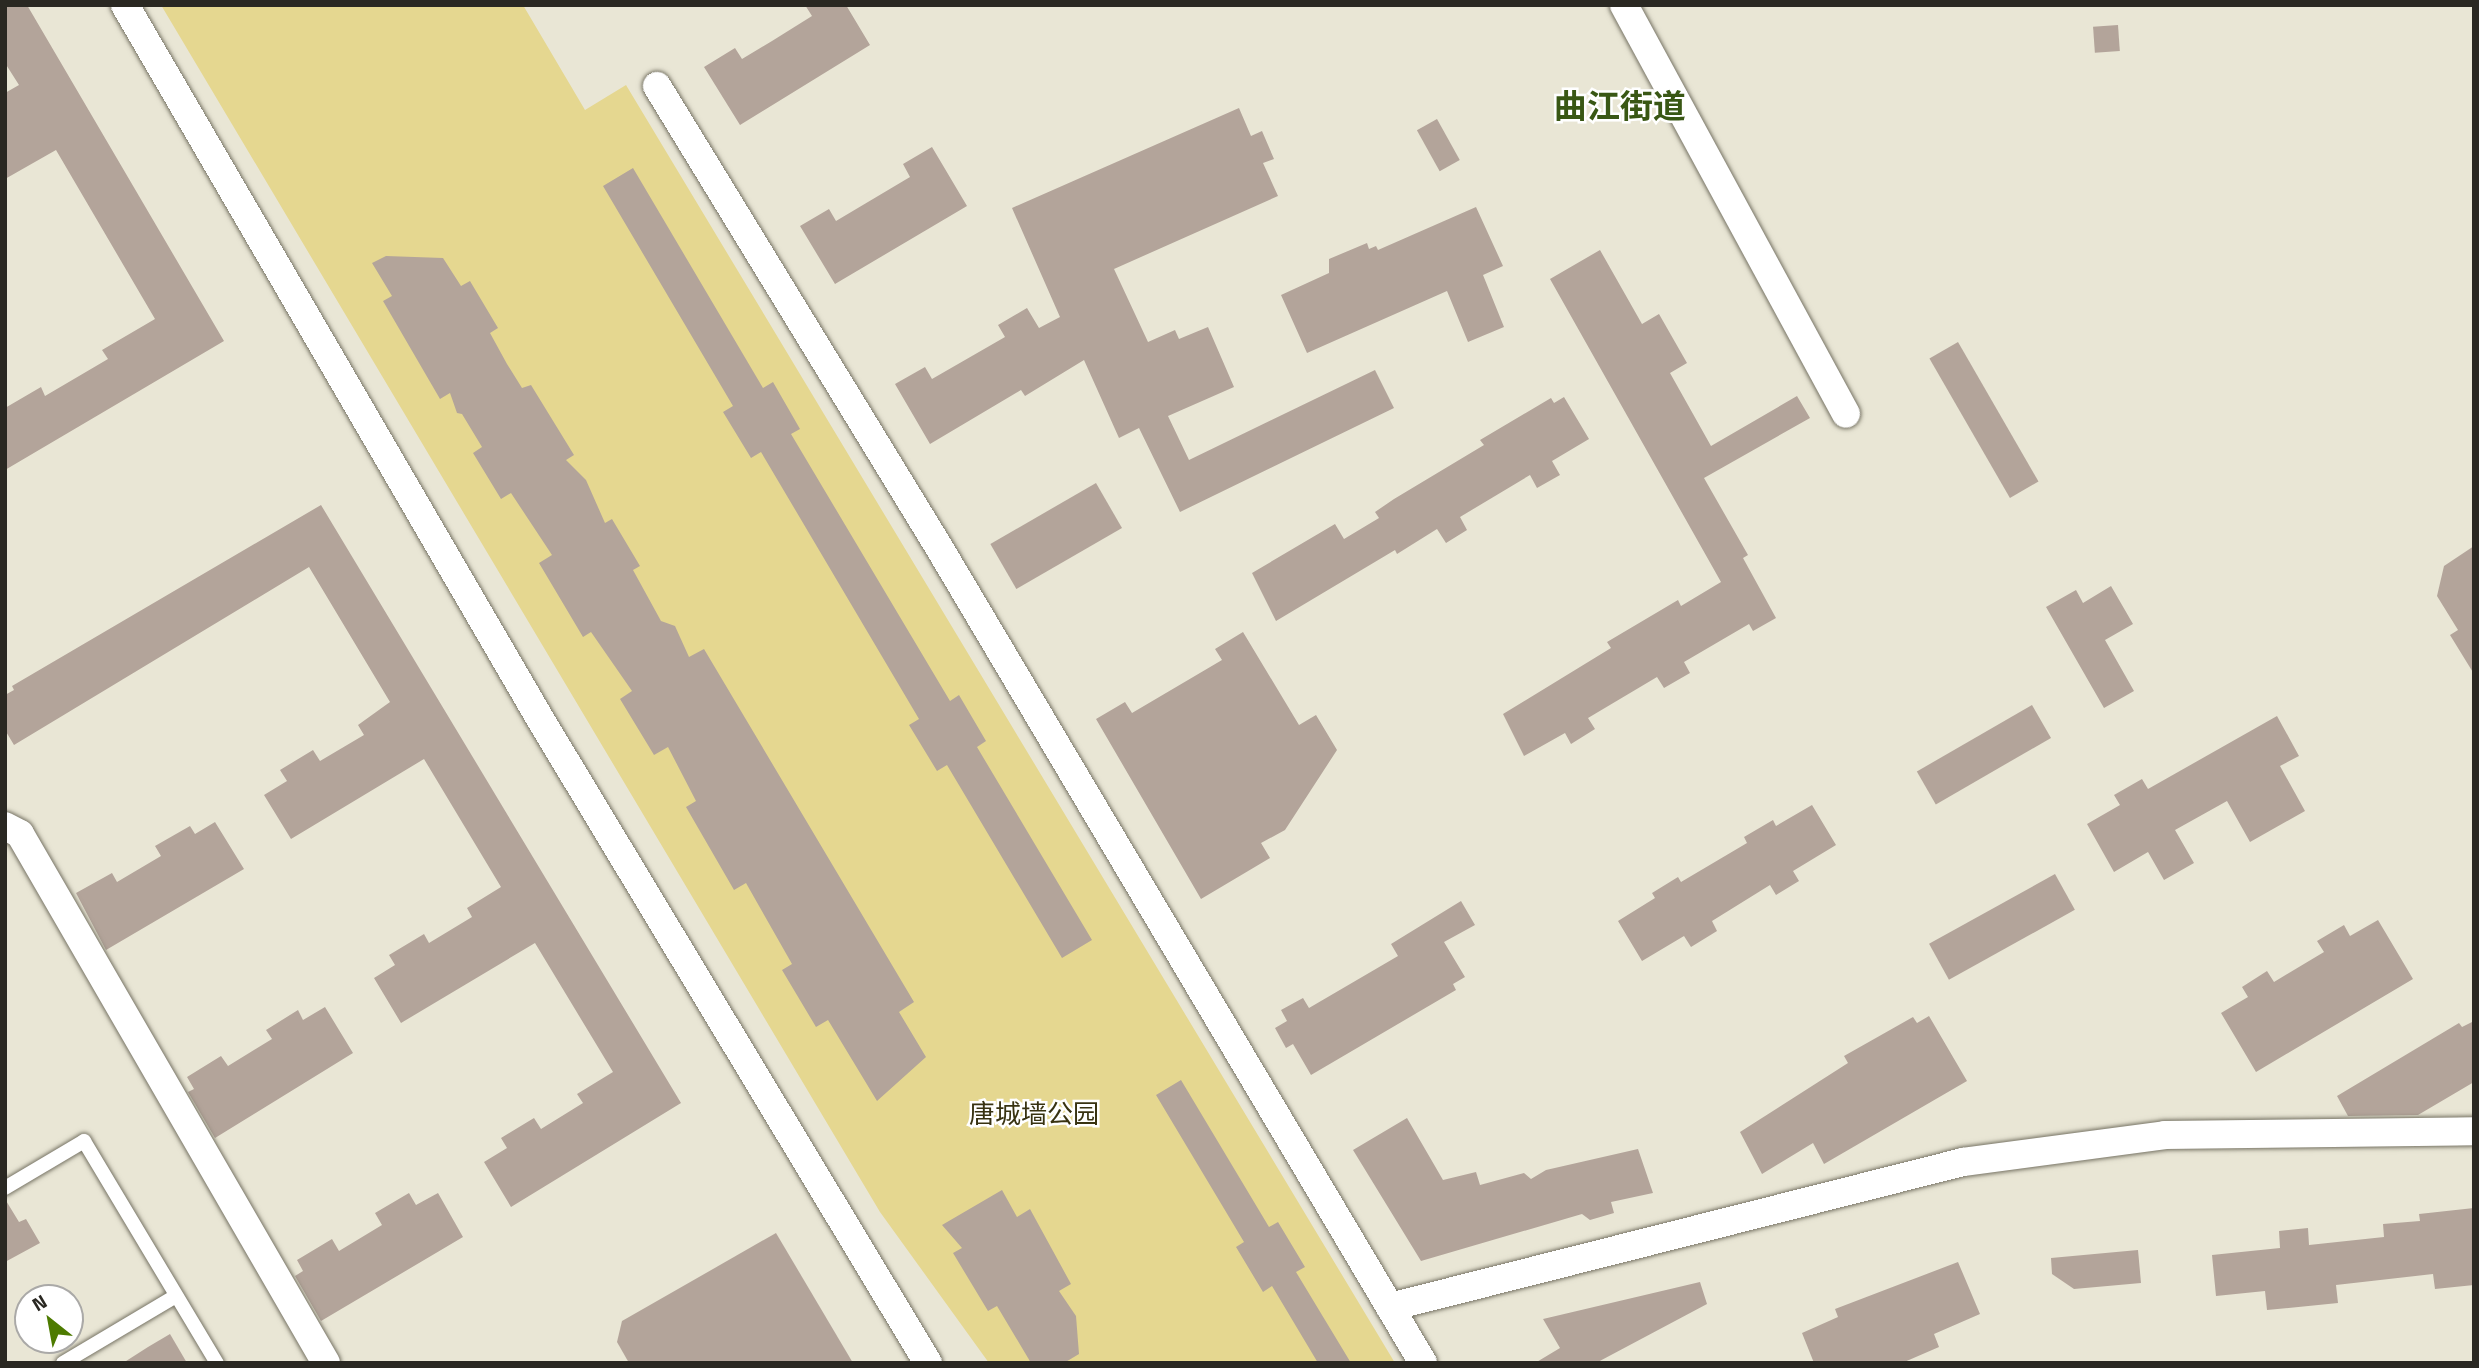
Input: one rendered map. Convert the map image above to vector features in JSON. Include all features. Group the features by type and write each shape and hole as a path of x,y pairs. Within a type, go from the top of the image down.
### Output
{"street":[{"path":"125,5 521,686 928,1363"},
{"path":"1624,5 1846,414"},
{"path":"657,86 937,544 1423,1363"},
{"path":"5,826 20,834 326,1363"},
{"path":"1390,1307 1963,1162 2165,1135 2474,1131"}],"lane":[{"path":"5,1188 84,1142 217,1363"},
{"path":"63,1363 176,1296"}],"green space":[{"name":"唐城墙公园","path":"161,5 523,5 585,110 626,85 1395,1363 989,1363 880,1212"}],"building":[{"path":"5,5 27,5 224,341 5,470 5,408 41,387 45,396 108,359 102,350 155,319 56,150 5,179 5,93 19,85 5,63"},
{"path":"805,5 846,5 870,45 740,125 704,67 735,48 742,59 772,41 812,16"},
{"path":"2118,25 2120,51 2095,53 2093,27"},
{"path":"1239,108 1251,136 1262,131 1274,159 1263,163 1278,196 1114,269 1148,342 1175,330 1179,339 1208,327 1234,387 1168,416 1189,460 1375,370 1394,408 1180,512 1139,428 1119,438 1084,360 1025,396 1021,390 930,444 895,384 925,367 932,379 1005,337 998,325 1027,308 1039,328 1060,317 1012,208"},
{"path":"1437,119 1460,160 1440,171 1417,130"},
{"path":"932,147 967,206 835,284 800,226 829,209 836,221 910,177 903,164"},
{"path":"633,168 763,388 773,382 800,429 791,434 950,701 959,695 986,741 977,747 1092,940 1062,958 947,765 937,771 909,725 919,719 761,452 751,458 723,412 733,406 603,186"},
{"path":"1476,207 1503,266 1483,275 1504,327 1468,342 1447,291 1307,353 1281,295 1329,273 1329,259 1367,243 1369,249 1376,246 1378,250"},
{"path":"1600,250 1642,324 1659,314 1687,363 1670,373 1711,446 1797,396 1810,418 1704,478 1748,555 1743,558 1776,618 1753,631 1749,624 1684,662 1690,673 1664,688 1657,677 1588,718 1595,729 1571,744 1565,733 1524,756 1503,714 1611,648 1607,642 1678,600 1681,606 1721,582 1550,279"},
{"path":"386,256 443,258 461,286 470,281 498,328 490,333 507,364 522,388 531,385 574,455 566,460 586,480 605,523 612,519 640,566 633,570 661,621 675,626 689,657 704,649 914,1002 899,1012 926,1057 877,1101 828,1020 816,1027 782,970 792,964 746,883 734,890 686,807 696,801 668,747 654,755 620,699 632,691 591,632 583,637 539,563 552,555 511,493 501,499 473,453 482,447 462,414 457,413 450,393 440,399 383,301 392,296 372,263"},
{"path":"1958,342 2038,481 2010,498 1929,358"},
{"path":"1564,397 1589,439 1552,461 1560,475 1537,488 1530,475 1460,517 1467,530 1446,543 1437,529 1397,554 1395,550 1276,621 1252,573 1335,524 1344,539 1379,518 1375,512 1394,499 1484,445 1480,440 1551,398 1554,403"},
{"path":"1096,483 1122,528 1016,589 990,544"},
{"path":"321,505 681,1103 511,1207 484,1162 507,1148 501,1138 534,1118 541,1129 583,1103 577,1094 613,1072 535,943 401,1023 374,978 395,965 389,955 424,934 429,943 472,917 467,908 501,887 424,759 291,839 264,795 287,781 280,770 313,750 320,761 364,735 358,725 390,702 309,567 14,745 5,730 5,695 14,690 12,686"},
{"path":"2474,546 2474,674 2450,635 2458,630 2437,596 2444,566"},
{"path":"2111,586 2133,624 2105,640 2134,691 2104,708 2046,607 2076,590 2083,603"},
{"path":"1243,632 1299,725 1316,715 1337,750 1285,830 1261,843 1270,858 1201,899 1096,719 1125,702 1132,713 1222,660 1215,649"},
{"path":"2032,705 2051,738 1936,804 1917,772"},
{"path":"2277,716 2299,756 2280,766 2305,811 2250,842 2227,801 2175,830 2194,863 2164,880 2148,852 2114,872 2087,824 2120,805 2114,795 2142,779 2148,789"},
{"path":"1812,805 1836,845 1793,871 1799,881 1776,895 1770,885 1712,921 1717,931 1691,947 1684,936 1642,961 1618,921 1655,898 1652,893 1678,877 1681,882 1747,843 1744,837 1773,820 1776,826"},
{"path":"215,822 244,869 106,950 76,893 112,873 117,882 161,856 155,846 190,826 195,834"},
{"path":"2055,874 2075,910 1949,980 1929,944"},
{"path":"1461,901 1475,925 1444,942 1465,977 1453,984 1456,990 1311,1075 1293,1044 1286,1048 1275,1028 1287,1021 1281,1010 1303,998 1309,1008 1398,956 1391,944"},
{"path":"2378,920 2413,979 2256,1072 2221,1013 2248,997 2242,987 2267,971 2274,982 2324,952 2317,941 2344,925 2350,936"},
{"path":"325,1007 353,1053 215,1138 188,1092 194,1089 187,1077 221,1056 228,1066 272,1039 266,1030 298,1010 303,1020"},
{"path":"1929,1016 1967,1081 1824,1164 1813,1143 1762,1174 1740,1132 1848,1063 1844,1056 1913,1017 1917,1023"},
{"path":"2474,1021 2474,1082 2418,1115 2348,1116 2337,1096 2459,1023 2462,1027"},
{"path":"1181,1080 1269,1227 1278,1222 1305,1267 1296,1272 1351,1363 1318,1363 1272,1286 1263,1292 1236,1247 1244,1242 1156,1095"},
{"path":"1407,1118 1443,1180 1476,1172 1480,1185 1524,1173 1531,1179 1546,1170 1638,1149 1653,1193 1611,1202 1614,1213 1590,1220 1582,1214 1421,1261 1353,1150"},
{"path":"1002,1190 1017,1217 1030,1209 1071,1284 1059,1291 1076,1316 1079,1354 1064,1363 1031,1363 997,1306 988,1311 953,1253 962,1248 942,1225"},
{"path":"409,1193 416,1205 438,1193 463,1237 321,1321 295,1276 303,1271 297,1260 332,1239 339,1251 382,1225 375,1213"},
{"path":"5,1199 19,1222 26,1219 40,1243 5,1262"},
{"path":"2474,1208 2474,1285 2435,1289 2433,1274 2336,1285 2338,1303 2267,1310 2265,1291 2216,1296 2212,1255 2280,1248 2279,1231 2308,1228 2309,1245 2384,1237 2383,1224 2420,1221 2419,1214"},
{"path":"776,1233 853,1363 629,1363 617,1342 622,1321"},
{"path":"2138,1250 2141,1283 2074,1289 2052,1274 2051,1258"},
{"path":"1958,1262 1980,1314 1934,1334 1939,1347 1902,1363 1814,1363 1802,1333 1838,1317 1835,1309"},
{"path":"1700,1282 1707,1304 1596,1363 1535,1363 1560,1348 1543,1319"},
{"path":"170,1334 187,1363 123,1363 148,1347"}],"district":[{"name":"曲江街道","path":"1620,107"}]}
